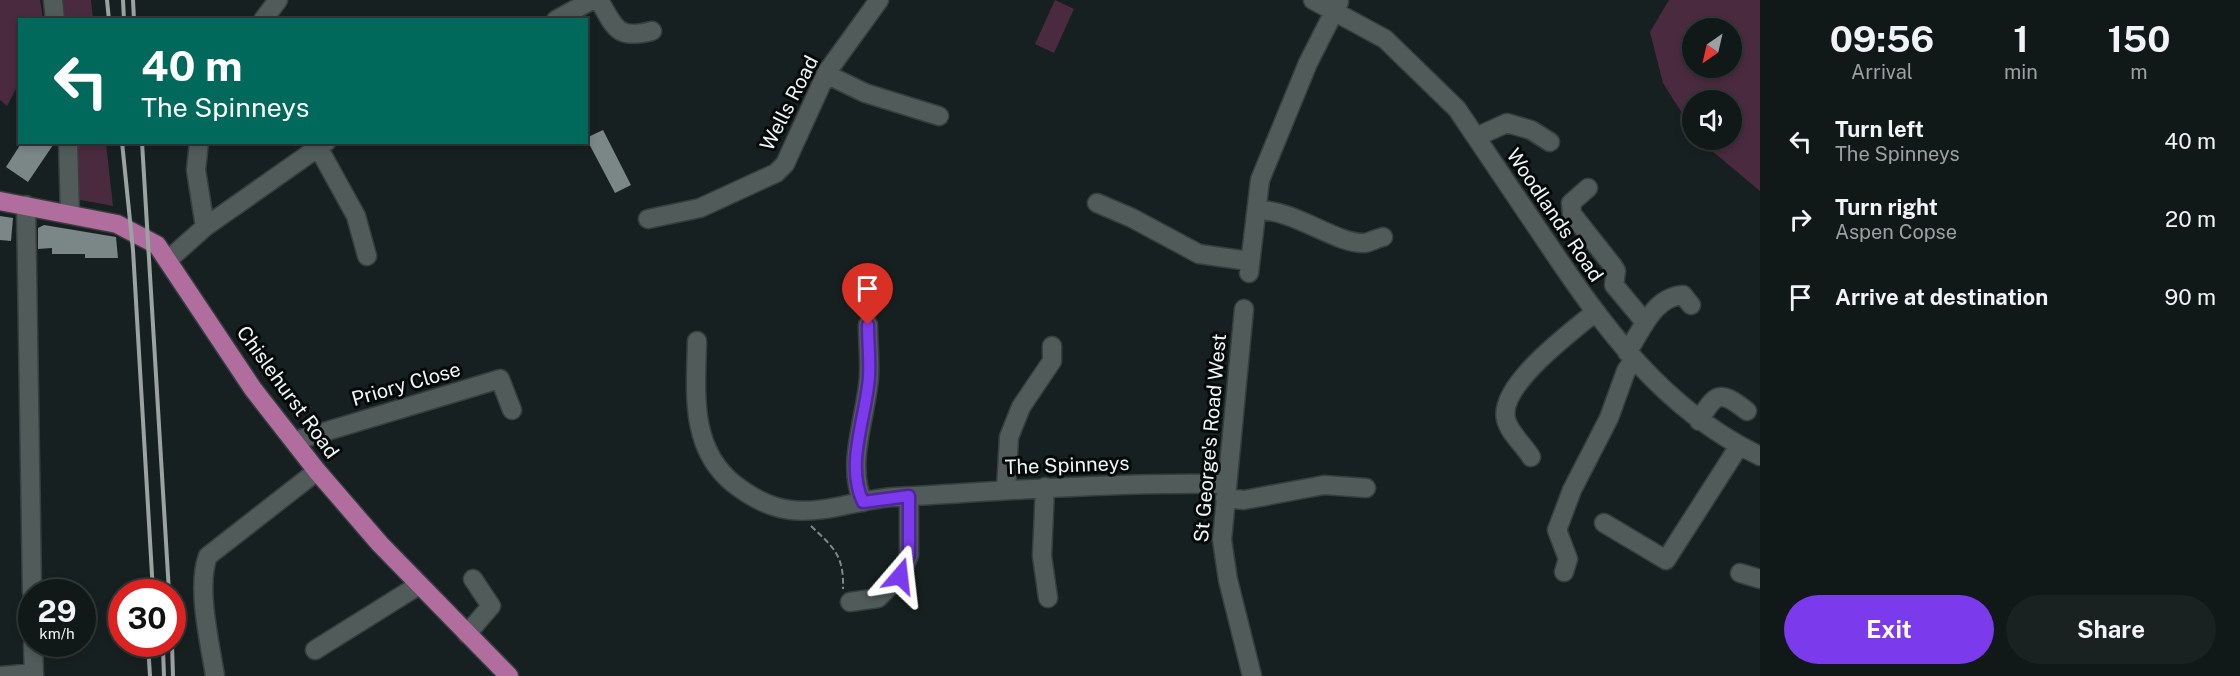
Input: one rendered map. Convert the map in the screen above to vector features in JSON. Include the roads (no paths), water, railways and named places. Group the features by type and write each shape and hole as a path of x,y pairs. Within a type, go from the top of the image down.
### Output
{"main road":[{"name":"Chislehurst Road","path":"0,201 117,224 157,245 253,389 317,471 419,585 509,676"}],"street":[{"path":"53,0 55,18"},
{"path":"264,18 278,0"},
{"path":"560,18 592,0"},
{"path":"599,0 621,33 636,35 652,31"},
{"name":"Wells Road","path":"648,219 700,208 776,173 785,164 826,74 879,0"},
{"name":"Woodlands Road","path":"1313,0 1337,5 1399,51 1457,109 1594,313 1630,356 1673,400 1699,421 1760,456"},
{"path":"1097,203 1132,218 1199,254 1249,267 1260,180 1308,63 1337,5"},
{"path":"826,74 865,93 939,116"},
{"path":"1476,137 1507,123 1531,129 1550,142"},
{"path":"68,144 70,214"},
{"path":"199,144 196,170 205,227"},
{"path":"168,260 205,227 322,145 356,216 367,256"},
{"path":"1588,188 1571,203 1572,214 1613,266 1616,272 1614,285 1644,321"},
{"path":"26,205 32,579"},
{"path":"1258,210 1276,210 1344,238 1365,243 1383,237"},
{"path":"1564,572 1568,559 1557,530 1572,490 1609,418 1644,321 1663,294 1683,295 1691,305"},
{"name":"St George's Road West","path":"1244,309 1222,540 1225,563 1252,676"},
{"path":"1531,457 1507,422 1505,405 1509,396 1535,365 1594,313"},
{"path":"863,502 856,487 855,471 869,378 868,325"},
{"name":"The Spinneys","path":"698,341 698,423 705,446 712,459 734,484 763,503 778,508 808,511 832,510 863,502 909,496 1006,489 1225,491 1244,500 1324,484 1366,488"},
{"path":"1006,489 1009,437 1021,407 1052,362 1052,346"},
{"name":"Priory Close","path":"294,441 500,380 512,410"},
{"path":"1699,421 1711,401 1718,397 1729,397 1747,411"},
{"path":"1604,523 1666,560 1739,446"},
{"path":"215,676 208,631 204,576 208,556 317,471"},
{"path":"1044,488 1042,556 1048,598"},
{"path":"850,602 878,598 900,576 909,555 909,496"},
{"path":"1740,573 1760,579"},
{"path":"467,634 491,606 473,579"},
{"path":"315,650 419,585"},
{"path":"0,676 34,674 33,657"}],"railway":[{"path":"107,0 109,18"},
{"path":"123,0 124,18"},
{"path":"133,0 134,18"},
{"path":"122,144 133,250 152,579"},
{"path":"142,144 168,579"},
{"path":"149,657 150,676"},
{"path":"163,657 164,676"},
{"path":"172,657 173,676"}]}
